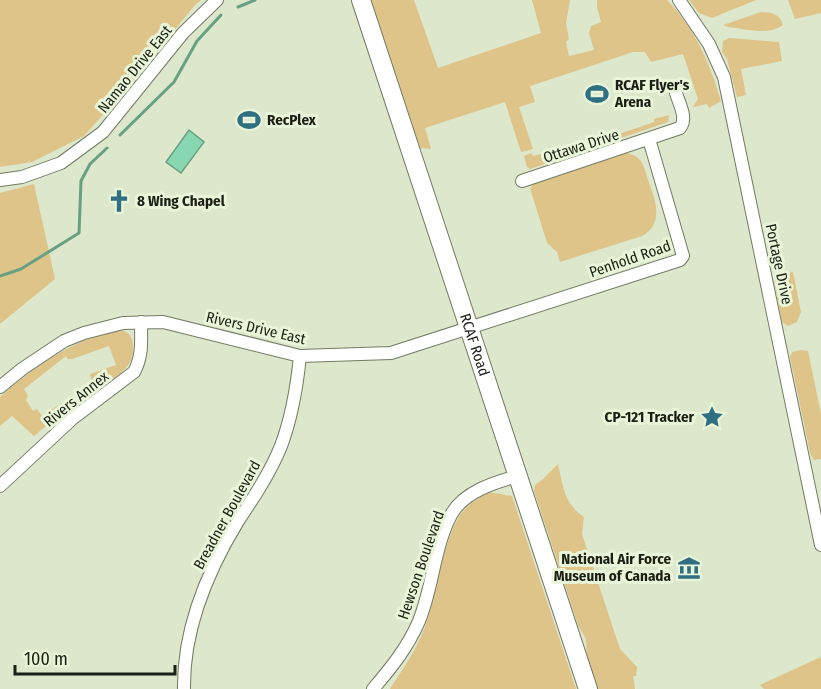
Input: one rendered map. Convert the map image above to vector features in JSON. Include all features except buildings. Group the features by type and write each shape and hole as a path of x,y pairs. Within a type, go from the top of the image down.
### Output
{"main road":[{"name":"RCAF Road","path":"361,0 588,689"}],"street":[{"name":"Namao Drive East","path":"0,180 22,177 61,163 103,132 183,33 217,0"},
{"name":"Portage Drive","path":"679,0 709,44 724,77 821,545"},
{"name":"Ottawa Drive","path":"522,181 674,132 683,124 684,118 676,93"},
{"name":"Penhold Road","path":"470,327 680,260 683,256 649,139"},
{"name":"Rivers Annex","path":"0,486 72,419 134,372 140,362 141,322"},
{"name":"Rivers Drive East","path":"0,387 64,341 123,323 163,322 300,356 391,353 470,327"},
{"name":"Breadner Boulevard","path":"184,689 187,643 199,603 209,575 282,445 296,394 300,356"},
{"name":"Hewson Boulevard","path":"373,689 399,659 417,625 443,535 452,513 472,494 492,483 518,476"}],"shaded area":[{"path":"0,0 201,0 84,136 32,162 0,167"},
{"path":"370,0 414,0 438,68 541,33 532,0 570,0 566,23 569,56 594,50 589,33 591,26 601,22 597,0 667,0 686,23 700,47 721,101 709,108 707,104 693,107 698,99 683,54 651,62 645,52 633,52 530,86 535,102 519,107 533,149 521,152 505,102 425,128 431,149 420,148"},
{"path":"689,0 756,0 712,18 699,13"},
{"path":"788,0 821,0 821,13 795,19"},
{"path":"761,12 775,14 783,25 770,30 756,31 723,25"},
{"path":"729,38 779,42 782,61 741,69 746,95 737,97 727,59 722,52 723,41"},
{"path":"669,115 668,122 530,169 527,167 524,156 531,153 533,156 553,151 555,156"},
{"path":"189,130 204,142 181,173 166,162"},
{"path":"625,152 638,158 644,168 655,203 654,225 642,236 560,262 557,252 547,243 530,188 536,182"},
{"path":"34,184 55,279 0,324 0,193"},
{"path":"793,272 801,312 797,322 788,326 782,322 774,280 779,275"},
{"path":"121,330 130,336 133,355 121,373 94,390 90,374 116,365 109,346 72,359 66,356 24,389 28,396 26,400 33,411 37,409 42,416 71,397 74,403 34,436 12,416 0,426 0,397 27,375 56,355 87,339"},
{"path":"808,351 821,414 821,459 814,460 810,453 790,357 792,352"},
{"path":"558,464 568,500 584,517 582,534 620,649 637,667 636,676 633,676 635,689 598,689 587,656 586,639 578,625 534,491 535,485"},
{"path":"489,492 512,496 576,689 390,689 424,630 454,526 466,508"},
{"path":"821,657 821,689 764,689 760,685"}],"waterway":[{"path":"238,7 255,0"},
{"path":"120,135 174,82 197,41 221,15"},
{"path":"0,276 21,269 79,233 81,181 90,164 107,148"}],"place":[{"name":"RCAF Flyer's Arena","path":"597,94"},
{"name":"RecPlex","path":"249,120"},
{"name":"8 Wing Chapel","path":"119,201"},
{"name":"CP-121 Tracker","path":"712,417"},
{"name":"National Air Force Museum of Canada","path":"689,568"}]}
